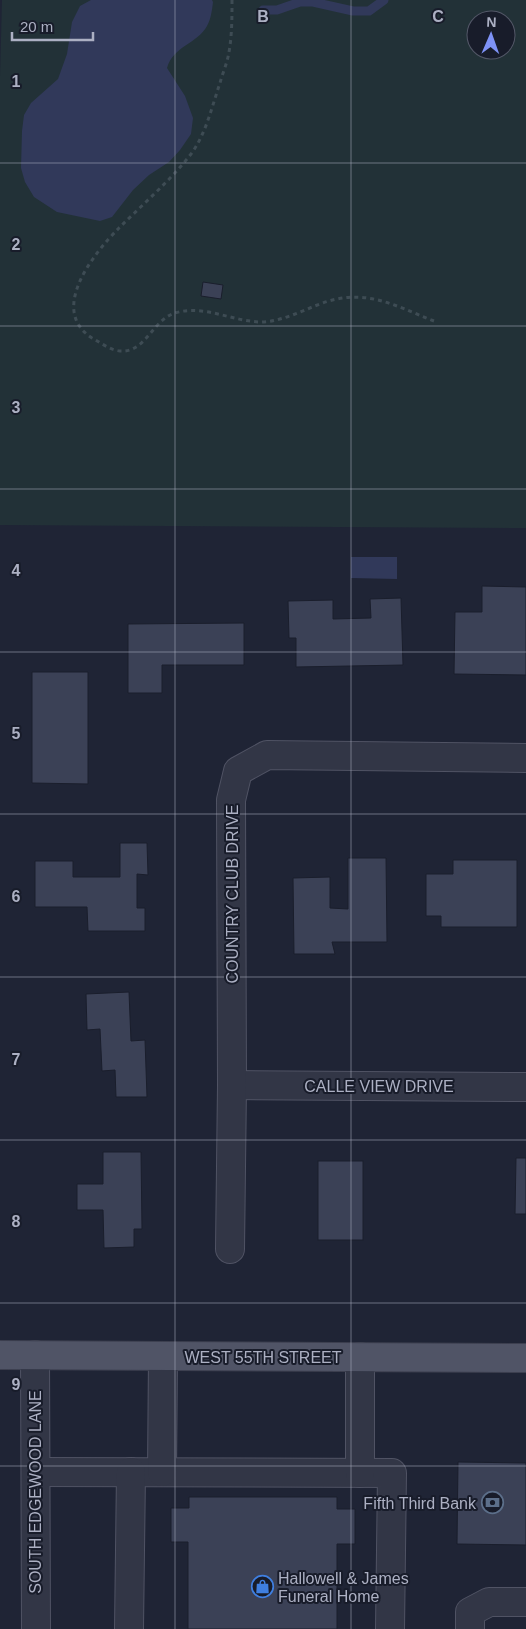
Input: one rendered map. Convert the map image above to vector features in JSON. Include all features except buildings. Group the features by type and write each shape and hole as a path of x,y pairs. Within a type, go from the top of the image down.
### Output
{"main road":[{"name":"WEST 55TH STREET","path":"0,1355 526,1358"}],"street":[{"name":"COUNTRY CLUB DRIVE","path":"230,1249 232,1086 231,800 238,771 267,755 526,758"},
{"name":"CALLE VIEW DRIVE","path":"232,1086 526,1087"},
{"name":"SOUTH EDGEWOOD LANE","path":"35,1355 36,1629"},
{"path":"162,1472 163,1356"},
{"path":"360,1357 360,1473"},
{"path":"36,1472 392,1473 390,1629"},
{"path":"129,1629 131,1472"},
{"path":"470,1629 470,1612 489,1602 526,1602"}],"path":[{"path":"232,0 228,58 204,130 192,152 179,169 105,242 90,262 79,282 75,299 78,326 88,335 109,348 121,351 141,344 163,318 175,313 189,311 207,312 249,321 264,322 289,317 343,297 359,296 380,300 434,321"}],"shaded area":[{"path":"2,0 526,0 526,528 0,525 0,77"}],"water":[{"path":"91,0 212,0 213,2 207,26 203,32 174,55 167,68 185,96 193,118 191,134 169,162 149,175 133,190 112,217 100,221 57,212 34,197 25,182 21,168 24,115 31,103 58,79 67,54 72,22 80,6"},
{"path":"351,557 397,557 397,579 351,578"}],"waterway":[{"path":"263,10 277,10 300,2 313,2 353,11 369,11 384,0"}],"place":[{"name":"Fifth Third Bank","path":"492,1503"},
{"name":"Hallowell & James Funeral Home","path":"262,1587"}]}
